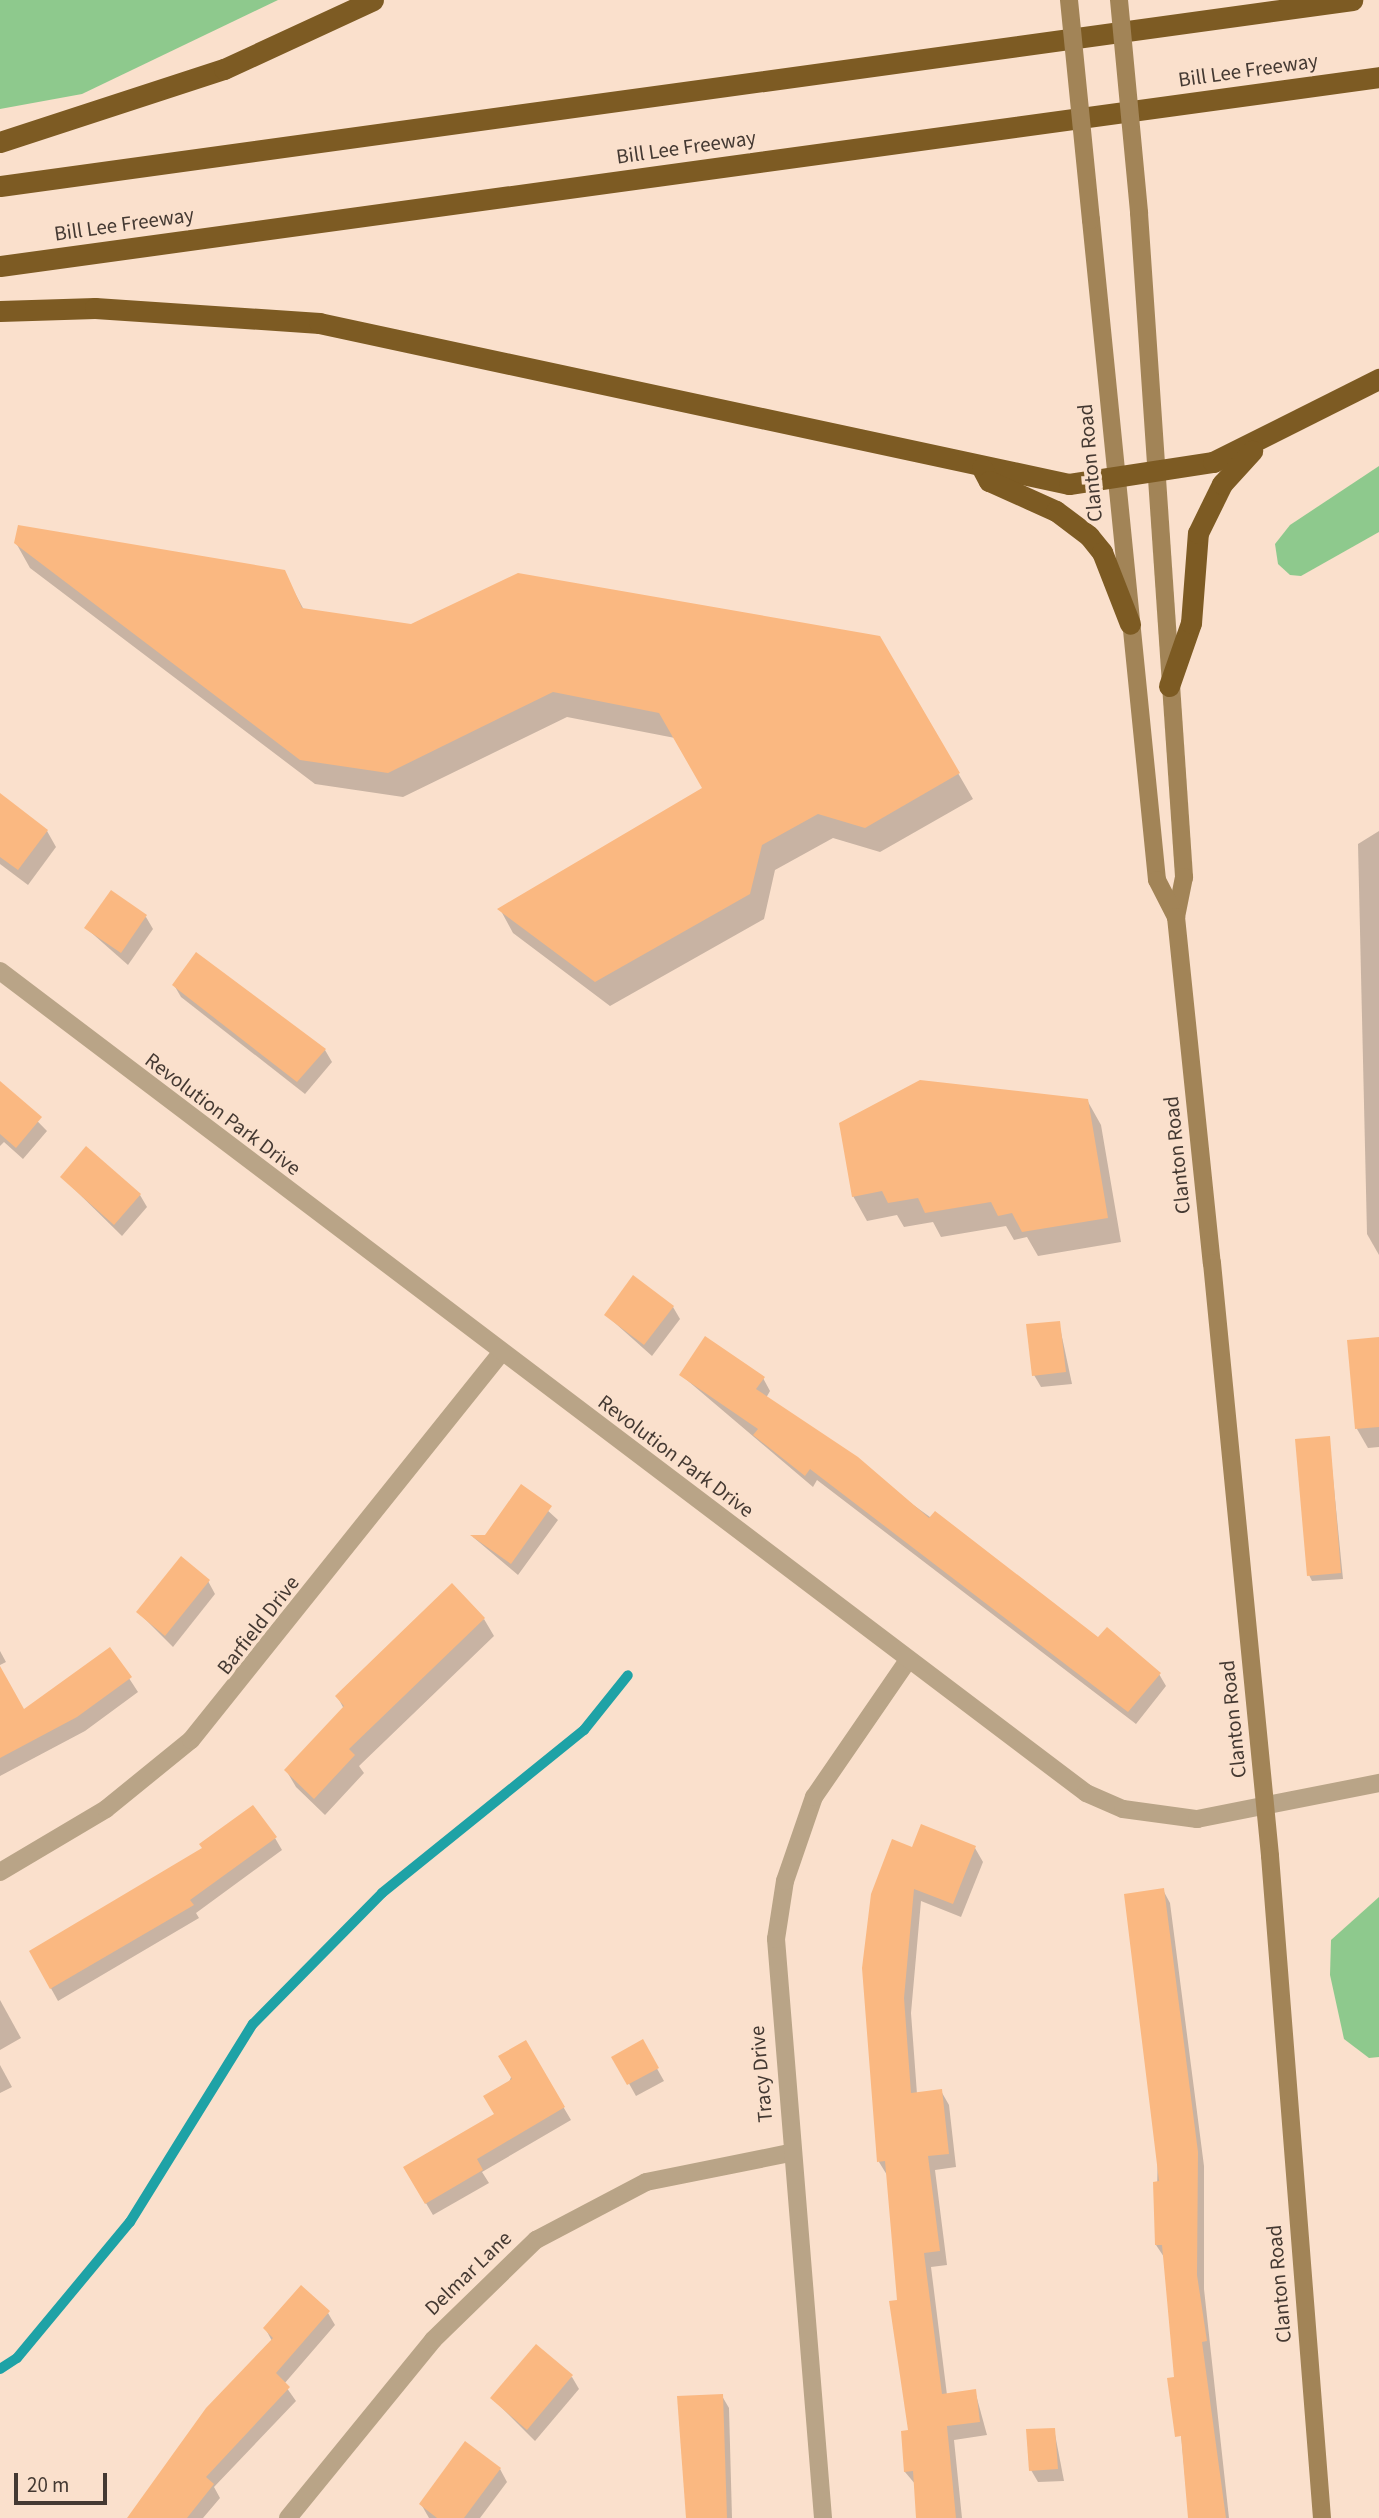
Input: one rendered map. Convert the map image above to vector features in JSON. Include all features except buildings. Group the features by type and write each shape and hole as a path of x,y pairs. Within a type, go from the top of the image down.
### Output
{"highway":[{"path":"0,142 224,69 373,0"},
{"path":"0,186 1352,0"},
{"name":"Bill Lee Freeway","path":"0,266 1379,77"},
{"path":"0,311 95,308 319,323 557,370 982,468 995,464 1069,484 1154,475 1213,462 1265,440 1379,379"},
{"path":"1169,687 1191,623 1198,533 1222,484 1265,440"},
{"path":"982,468 989,481 1056,511 1089,537 1102,552 1129,624"}],"main road":[{"name":"Clanton Road","path":"1069,0 1114,481 1157,880 1176,917"},
{"name":"Clanton Road","path":"1119,0 1155,406 1154,475 1184,877 1176,917 1264,1806 1322,2518"}],"street":[{"name":"Revolution Park Drive","path":"0,971 1068,1783 1123,1809 1196,1819 1379,1783"},
{"name":"Barfield Drive","path":"0,1871 106,1810 191,1740 501,1353"},
{"name":"Tracy Drive","path":"823,2518 775,1969 785,1881 814,1797 908,1660"},
{"name":"Delmar Lane","path":"289,2518 433,2340 536,2240 646,2182 790,2152"}],"green space":[{"path":"0,0 278,0 82,94 0,109"},
{"path":"1379,466 1379,532 1301,576 1290,575 1278,564 1275,544 1290,525"},
{"path":"1379,1897 1379,2057 1369,2058 1344,2039 1330,1975 1331,1940"}],"waterway":[{"path":"0,2369 17,2358 130,2222 253,2024 382,1893 584,1730 628,1675"}]}
